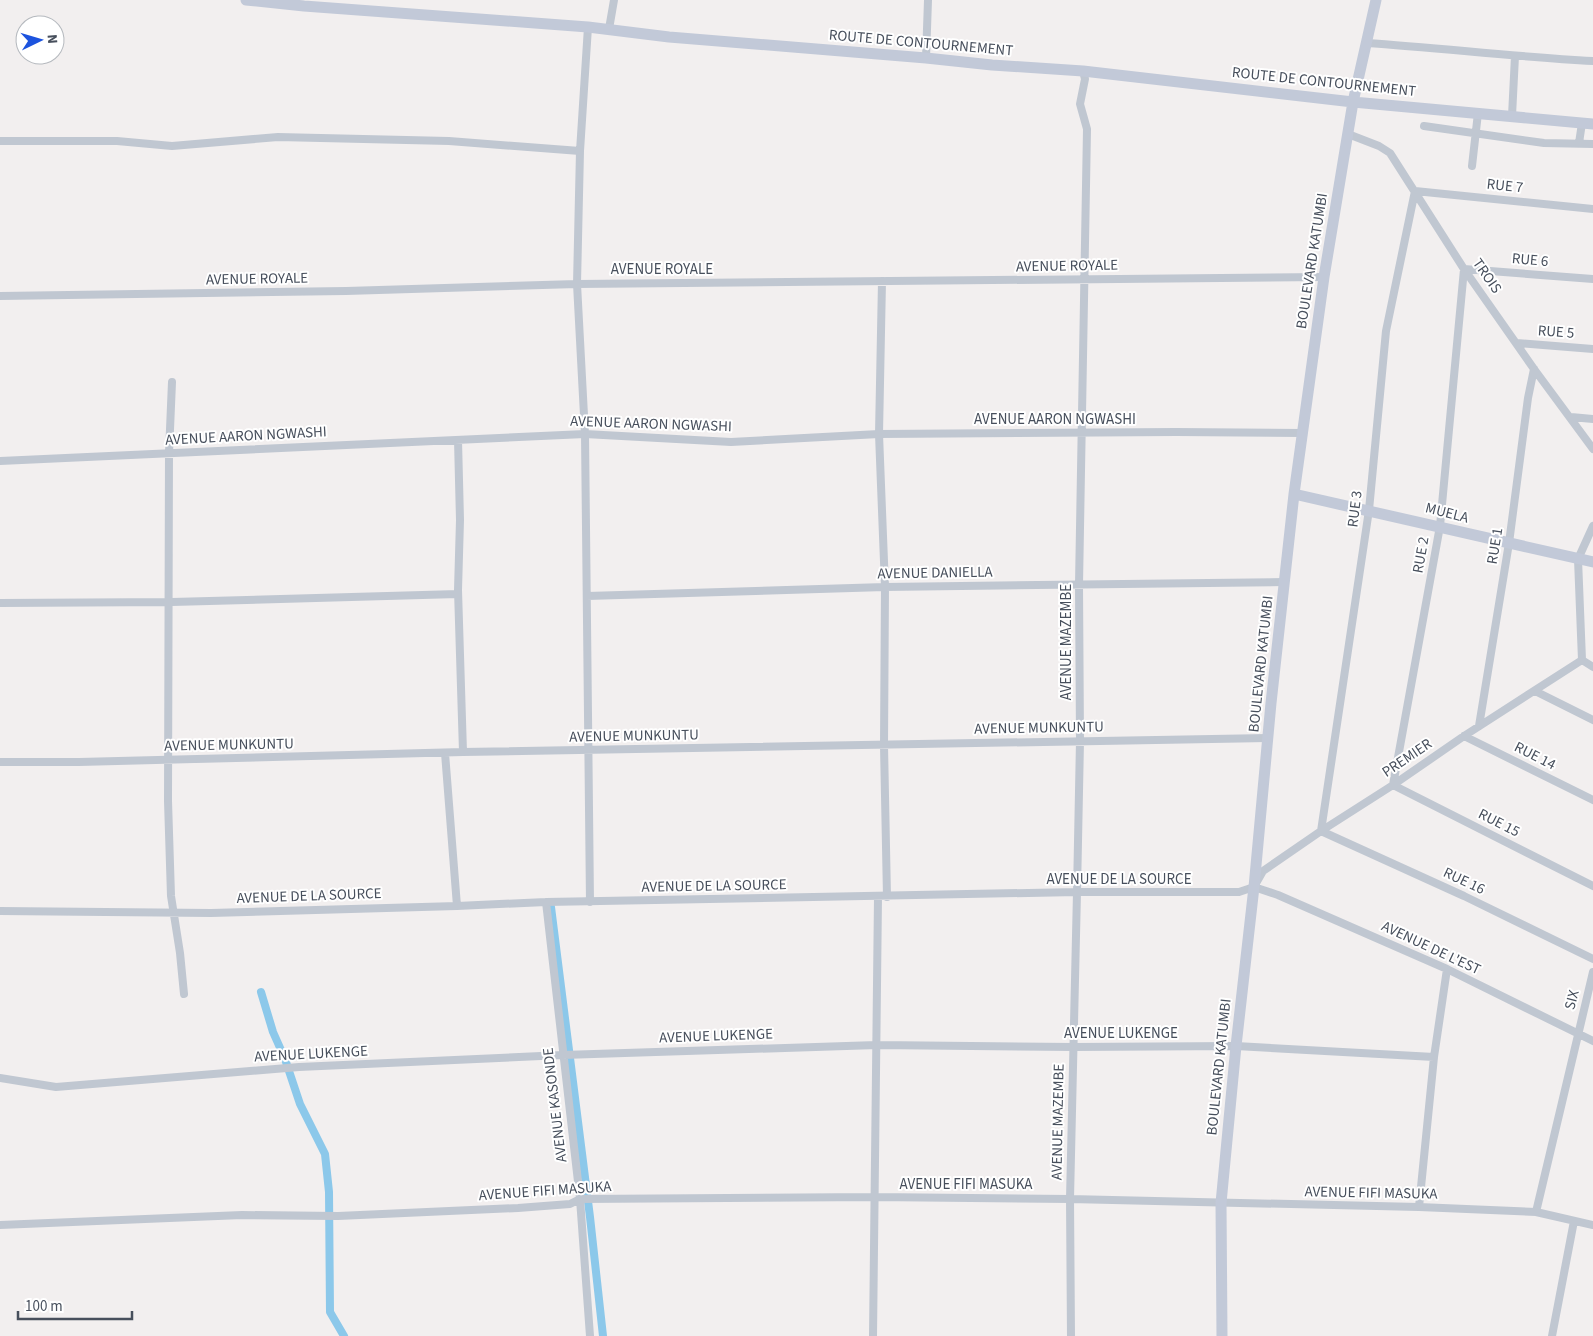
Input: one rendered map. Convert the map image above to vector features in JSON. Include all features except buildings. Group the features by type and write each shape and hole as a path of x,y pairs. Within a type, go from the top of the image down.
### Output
{"street":[{"name":"ROUTE DE CONTOURNEMENT","path":"246,0 305,3 588,27 669,37 992,65 1084,71 1353,102 1588,124"},
{"path":"609,29 614,0"},
{"path":"926,58 928,0"},
{"name":"BOULEVARD KATUMBI","path":"1222,1336 1221,1203 1294,494 1324,278 1353,102 1376,0"},
{"path":"588,27 584,63 580,151 577,284 585,434 590,902"},
{"path":"1366,43 1593,61"},
{"path":"1512,116 1515,56"},
{"name":"AVENUE MAZEMBE","path":"1072,1336 1070,1199 1078,892 1080,741 1079,585 1087,129 1080,104 1085,79 1084,71"},
{"path":"1472,166 1478,113"},
{"path":"1579,144 1588,124"},
{"path":"1424,126 1544,143 1593,144"},
{"name":"TROIS","path":"1348,134 1379,146 1390,153 1464,269 1593,449"},
{"path":"0,141 117,141 172,146 278,136 449,141 580,151"},
{"name":"RUE 7","path":"1414,191 1593,209"},
{"name":"RUE 3","path":"1321,831 1369,510 1386,331 1414,191"},
{"name":"RUE 6","path":"1464,269 1593,279"},
{"name":"RUE 2","path":"1393,785 1440,526 1464,269"},
{"name":"AVENUE ROYALE","path":"0,296 346,291 577,284 1324,278"},
{"path":"882,281 879,434 885,587 884,745 886,897"},
{"name":"RUE 5","path":"1517,343 1593,349"},
{"name":"RUE 1","path":"1479,726 1509,543 1528,398 1534,369"},
{"path":"172,382 169,453 168,760 171,896 180,952 184,994"},
{"path":"1571,417 1593,419"},
{"name":"AVENUE AARON NGWASHI","path":"0,461 585,434 732,442 879,434 1082,432 1302,433"},
{"path":"458,440 460,520 458,594 463,752"},
{"name":"MUELA","path":"1294,494 1593,562"},
{"path":"1593,526 1578,559 1582,660 1593,666"},
{"name":"AVENUE DANIELLA","path":"587,596 885,587 1284,582"},
{"path":"0,603 168,602 458,594"},
{"name":"PREMIER","path":"1254,887 1263,871 1479,726 1582,660"},
{"path":"1535,691 1593,720"},
{"name":"RUE 14","path":"1464,736 1593,800"},
{"name":"AVENUE MUNKUNTU","path":"0,762 1268,738"},
{"path":"445,753 457,906"},
{"name":"RUE 15","path":"1393,785 1593,886"},
{"name":"RUE 16","path":"1321,831 1464,896 1593,959"},
{"name":"AVENUE DE LA SOURCE","path":"0,911 173,912 457,906 546,902 1078,892 1239,892 1254,887"},
{"name":"AVENUE DE L'EST","path":"1254,887 1278,895 1447,969 1593,1041"},
{"path":"873,1336 878,897"},
{"name":"AVENUE KASONDE","path":"546,902 580,1199 590,1336"},
{"path":"1419,1207 1434,1057 1447,969"},
{"name":"SIX","path":"1536,1212 1593,972"},
{"name":"AVENUE LUKENGE","path":"0,1078 56,1087 299,1067 563,1055 877,1045 1236,1046 1434,1057"},
{"name":"AVENUE FIFI MASUKA","path":"0,1225 242,1216 338,1216 570,1204 580,1199 875,1197 1070,1199 1419,1207 1536,1212 1593,1225"},
{"path":"1552,1336 1574,1221"}],"waterway":[{"path":"551,907 603,1336"},
{"path":"261,992 273,1032 285,1059 300,1104 325,1154 329,1192 330,1312 344,1336"}]}
